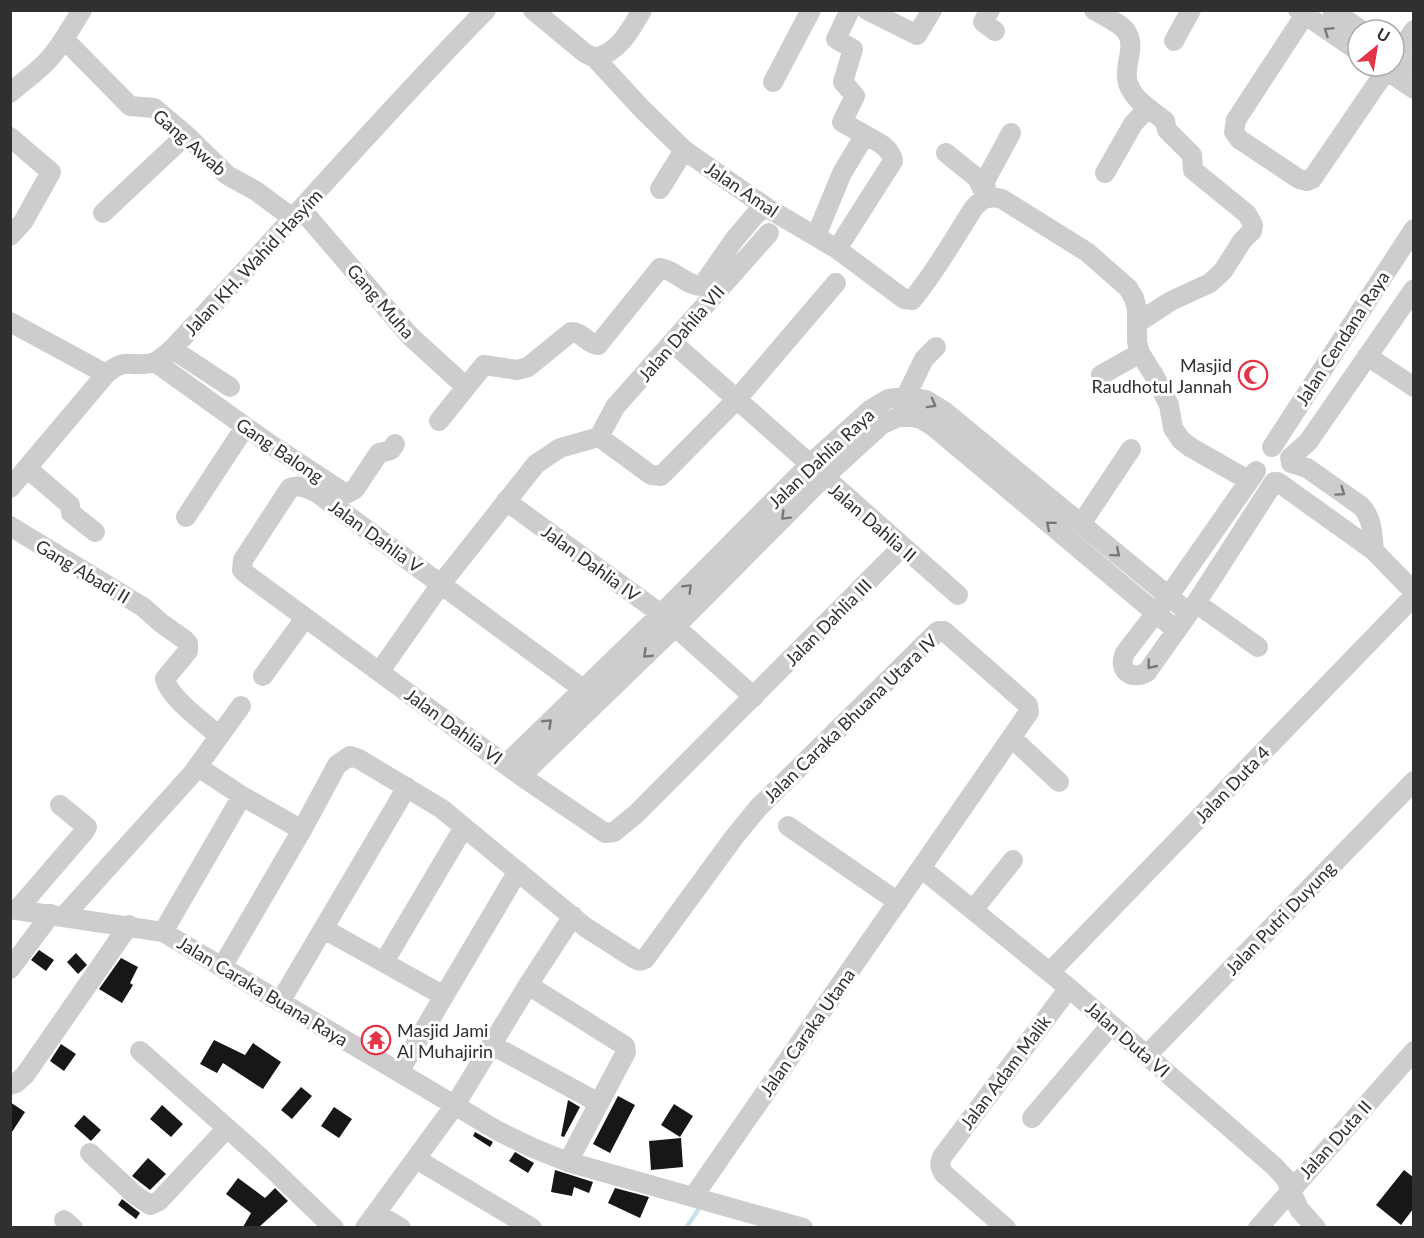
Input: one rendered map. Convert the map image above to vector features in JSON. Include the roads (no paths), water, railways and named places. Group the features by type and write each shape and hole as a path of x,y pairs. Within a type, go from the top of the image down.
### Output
{"street":[{"path":"10,93 36,73 64,40 82,10"},
{"name":"Jalan KH. Wahid Hasyim","path":"155,362 172,349 486,10"},
{"path":"533,10 585,53 596,58 614,50 629,33 642,10"},
{"path":"773,82 811,10"},
{"path":"837,249 892,166 893,155 889,150 842,122 855,96 843,82 853,50 836,39 850,10"},
{"path":"867,10 917,35 933,10"},
{"path":"990,10 983,22 995,31"},
{"path":"1094,10 1125,30 1130,40 1126,72 1128,85 1139,101 1166,121 1167,130 1192,155 1193,170 1247,214 1253,225 1252,231 1210,283 1171,301 1137,322"},
{"path":"1174,41 1191,10"},
{"path":"1332,10 1346,20"},
{"path":"1346,42 1304,12 1236,120 1234,132 1239,140 1299,179 1307,181 1317,172 1382,78"},
{"name":"Gang Awab","path":"64,40 130,106 154,108 186,135 227,176 298,214"},
{"name":"Jalan Amal","path":"596,58 642,109 684,150 766,207 837,249 904,299 912,300 973,209 979,201 987,198"},
{"path":"1105,173 1133,124 1148,108"},
{"path":"987,198 985,181 1011,134"},
{"path":"103,213 186,135"},
{"path":"816,236 842,173 865,135"},
{"path":"10,137 51,172 23,222 10,236"},
{"path":"660,189 684,150"},
{"path":"946,153 977,178 987,198"},
{"path":"987,198 1002,199 1087,252 1128,288 1137,309 1137,342 1140,353 1169,405 1173,429 1180,440 1263,480 1276,482 1374,551 1408,587"},
{"path":"439,421 484,364 517,370 528,367 571,332 582,334 591,344 598,345 660,268 669,270 691,284 702,286 734,240 756,214 766,207"},
{"name":"Gang Muha","path":"298,214 410,336 466,387"},
{"name":"Jalan Cendana Raya","path":"1272,447 1413,229"},
{"name":"Jalan Dahlia VII","path":"599,437 615,407 769,233"},
{"path":"380,671 441,584 536,464 551,453 573,443 599,437 651,475 661,476 737,399 836,283"},
{"name":"Jalan Cendana Raya","path":"1291,460 1308,442 1413,289"},
{"path":"10,322 106,374"},
{"name":"Jalan Dahlia II","path":"673,344 958,595"},
{"path":"936,347 924,359 906,396 926,400 944,411 1168,597 1192,608 1258,647"},
{"path":"172,349 230,387"},
{"path":"1101,375 1140,353"},
{"path":"1367,356 1413,387"},
{"path":"95,532 71,513 70,505 16,480 106,374 115,367 129,362 155,362"},
{"name":"Gang Balong","path":"155,362 244,427 346,494 356,489 379,453 391,450 395,444"},
{"name":"Jalan Dahlia Raya","path":"513,770 668,621 816,472 871,409 888,399 906,396"},
{"name":"Jalan Dahlia Raya","path":"816,472 881,425 906,416 921,419 934,427 1176,630"},
{"path":"186,517 244,427"},
{"path":"1291,460 1288,474 1276,482 1147,672 1139,676 1130,675 1123,668 1122,660 1252,475 1257,457 1263,450 1272,447 1285,451 1291,460 1307,468 1361,506 1369,514 1372,523 1374,551"},
{"path":"1081,524 1131,449"},
{"name":"Jalan Dahlia V","path":"243,560 290,488 306,487 441,584"},
{"name":"Jalan Dahlia IV","path":"506,501 668,621"},
{"name":"Gang Abadi II","path":"10,526 143,607 188,643 188,651 165,679 166,685 183,704 219,736"},
{"name":"Jalan Dahlia III","path":"605,832 614,832 630,820 902,547"},
{"name":"Jalan Dahlia VI","path":"243,560 242,570 246,574 513,770 605,832"},
{"path":"441,584 583,689"},
{"name":"Jalan Duta 4","path":"1050,972 1408,587"},
{"path":"263,676 305,618"},
{"path":"668,621 754,697"},
{"name":"Jalan Dahlia Raya","path":"513,770 583,689 668,621"},
{"name":"Jalan Caraka Bhuana Utara IV","path":"573,916 635,959 640,961 645,959 735,836 759,808 938,631 944,631 949,633 1028,705 1029,712 921,868"},
{"path":"10,969 57,915 198,767 241,706"},
{"path":"1012,738 1059,782"},
{"path":"222,967 337,765 350,756 407,786 442,809 573,916 528,985 455,1106 370,1220 401,1227"},
{"path":"198,767 242,796 302,830"},
{"name":"Jalan Putri Duyung","path":"1147,1055 1413,781"},
{"path":"280,1002 407,786"},
{"path":"163,932 242,796"},
{"path":"14,910 87,827 60,804"},
{"path":"788,826 898,902"},
{"path":"384,962 464,827"},
{"path":"973,910 1013,860"},
{"name":"Jalan Duta VI","path":"921,868 1070,988 1110,1026 1147,1055 1274,1166 1286,1179 1299,1209 1316,1227"},
{"name":"Jalan Caraka Utana","path":"698,1198 921,868"},
{"path":"399,1072 518,871"},
{"name":"Jalan Caraka Buana Raya","path":"14,910 129,925 163,932 455,1106 532,1148 568,1162 803,1227"},
{"path":"10,1085 25,1075 129,925"},
{"path":"324,929 444,996"},
{"path":"528,985 625,1047 626,1052 568,1162"},
{"name":"Jalan Adam Malik","path":"1005,1227 944,1174 940,1168 942,1156 1070,988"},
{"path":"1032,1118 1110,1026"},
{"path":"492,1045 599,1103"},
{"path":"140,1051 333,1227"},
{"name":"Jalan Duta II","path":"1258,1227 1413,1051"},
{"path":"90,1154 135,1196 150,1205 159,1201 227,1128"},
{"path":"417,1159 532,1227"}],"waterway":[{"path":"686,1228 698,1210"}],"place":[{"name":"Masjid Raudhotul Jannah","path":"1253,375"},
{"name":"Masjid Jami Al Muhajirin","path":"376,1040"}]}
